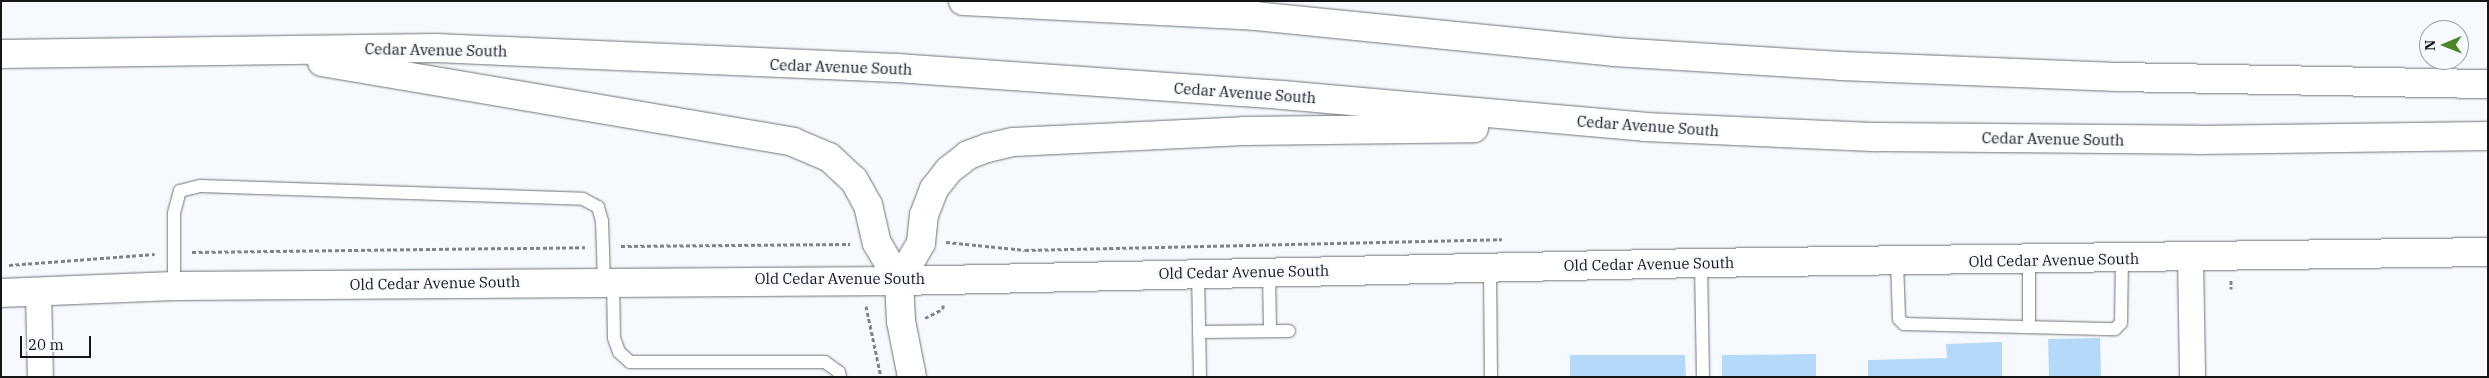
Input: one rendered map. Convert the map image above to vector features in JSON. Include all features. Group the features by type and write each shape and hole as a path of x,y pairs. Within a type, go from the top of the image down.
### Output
{"main road":[{"path":"964,1 1255,16 1614,52 1841,66 2118,78 2488,84"},
{"name":"Cedar Avenue South","path":"1,54 436,48 898,68 1282,95 1645,127 1897,137 2198,140 2488,136"},
{"path":"259,51 793,142 829,157 854,180 868,205 876,243 899,281 902,321 912,377"},
{"path":"899,281 921,242 924,215 934,189 949,170 968,156 1013,142 1244,131 1645,127"},
{"name":"Old Cedar Avenue South","path":"1,293 174,286 608,281 899,281 1701,263 2122,260 2190,257 2488,252"}],"street":[{"path":"2190,257 2192,377"},
{"path":"38,292 40,377"}],"lane":[{"path":"174,286 174,213 180,191 200,186 583,199 598,207 614,338 619,352 630,362 825,362 839,372 840,377"},
{"path":"2029,260 2029,327"},
{"path":"1897,261 1899,318 1904,324 2115,329 2121,323 2122,260"},
{"path":"1701,263 1703,377"},
{"path":"1490,267 1491,377"},
{"path":"1269,272 1270,331"},
{"path":"1198,274 1200,377"},
{"path":"1199,332 1289,331"}],"path":[{"path":"1,265 174,253 856,244"},
{"path":"924,319 943,309 943,302"},
{"path":"866,307 872,324 881,377"}],"building":[{"path":"2100,338 2101,377 2049,377 2048,339"},
{"path":"2002,342 2002,377 1868,377 1868,360 1947,358 1946,344"},
{"path":"1816,354 1816,377 1722,377 1722,355"},
{"path":"1570,355 1685,355 1686,377 1570,377"}]}
